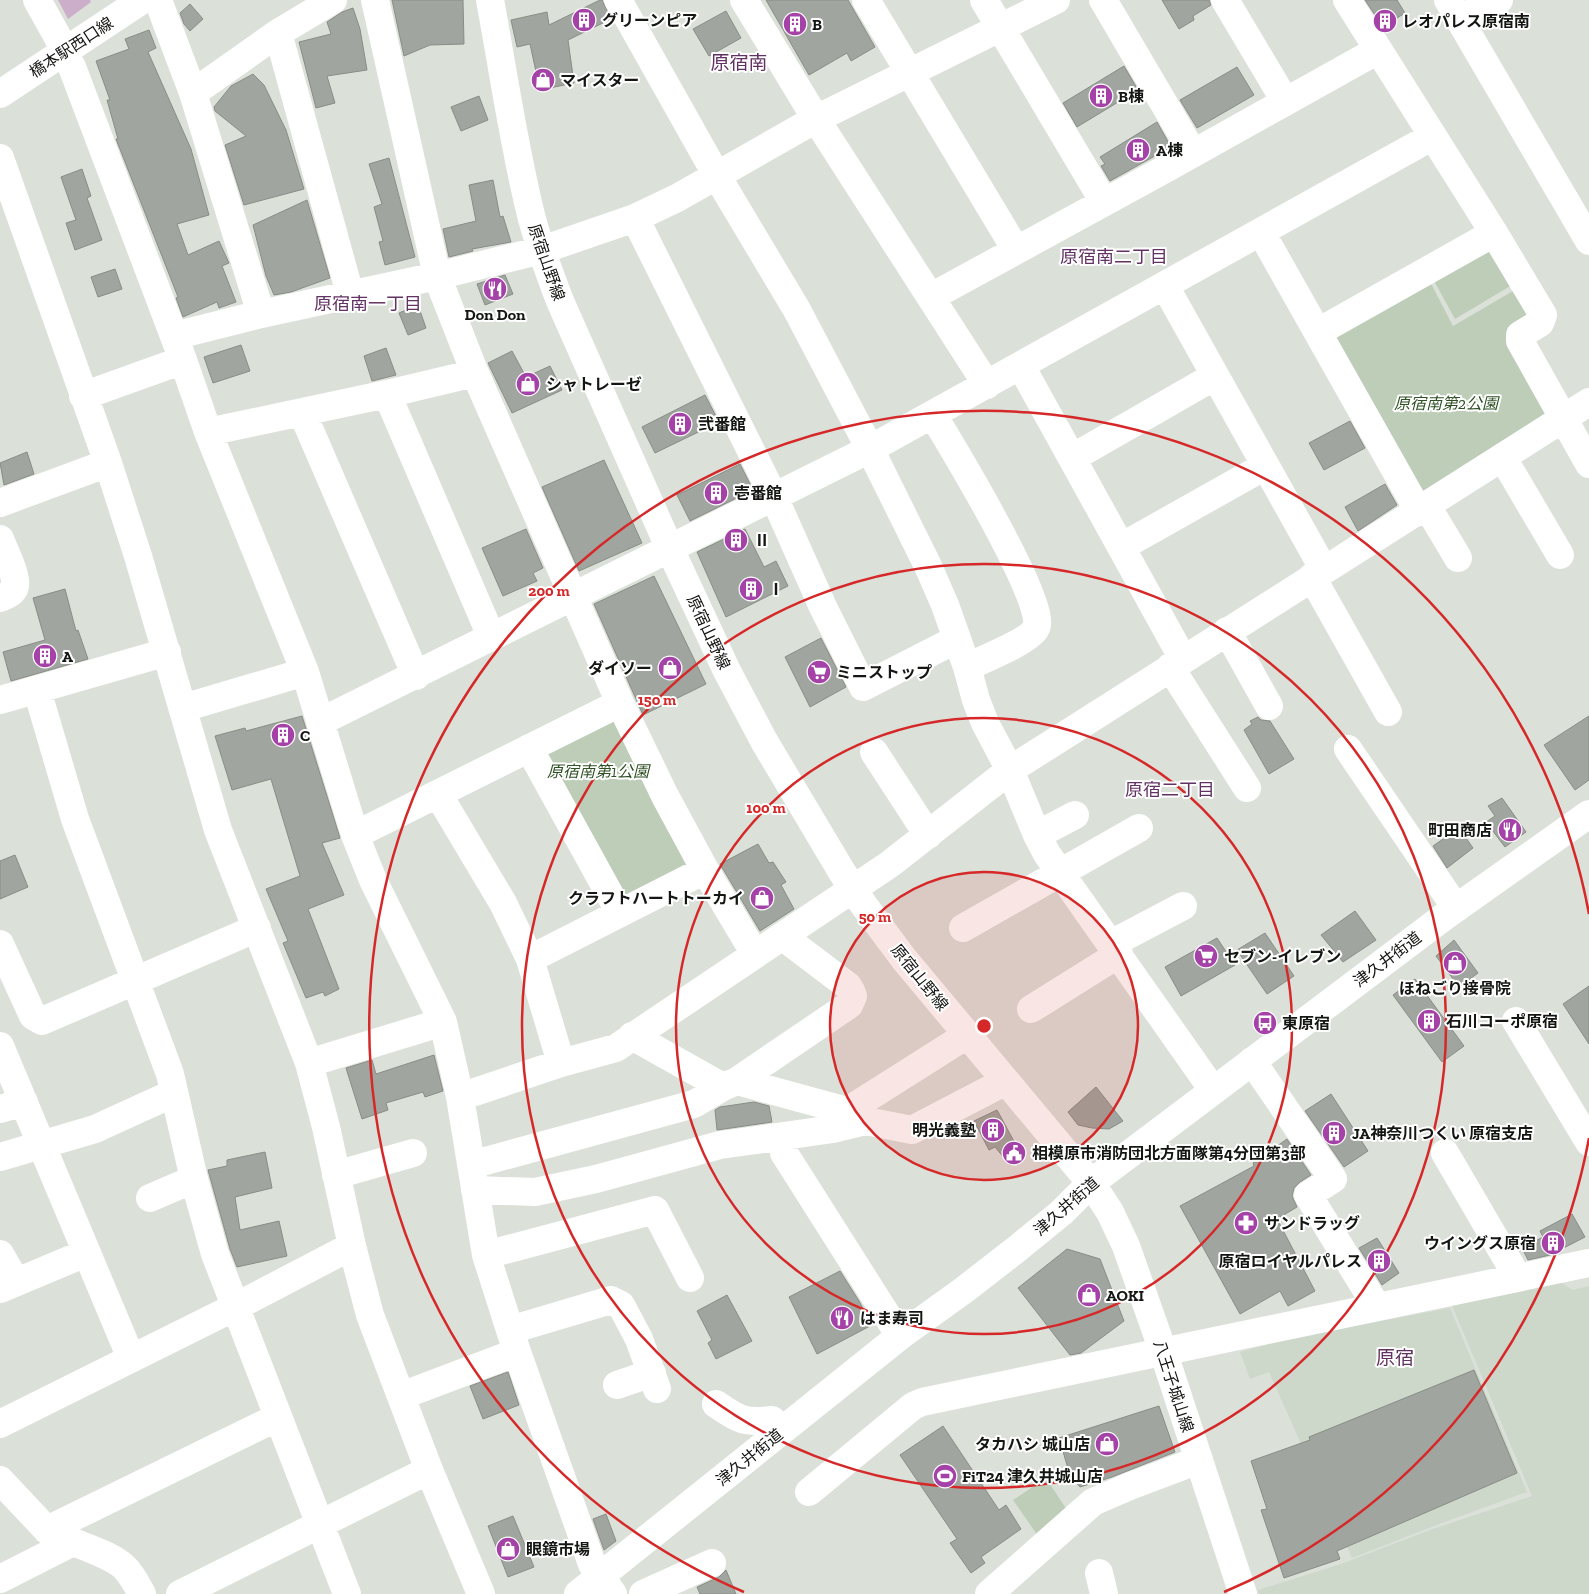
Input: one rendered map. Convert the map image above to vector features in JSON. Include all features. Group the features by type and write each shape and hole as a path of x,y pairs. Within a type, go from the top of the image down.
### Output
{"main road":[{"path":"37,0 64,50 179,348 208,432 305,672 355,835 377,889 443,1022 460,1097 486,1255 592,1564 606,1585"},
{"name":"橋本駅西口線","path":"0,94 142,0"},
{"path":"158,0 193,93 261,314"},
{"path":"193,93 278,34 332,0"},
{"path":"375,0 437,276 475,372 620,703 665,796 705,870 755,954"},
{"name":"原宿山野線","path":"490,0 530,213 560,302 670,549 727,671 764,741 853,888 904,959 1091,1183"},
{"path":"618,0 717,176 797,310 870,449 928,566 968,667 974,692 985,723 1010,770 1047,854 1214,1090"},
{"path":"744,0 816,119 987,385"},
{"path":"866,0 1016,250"},
{"path":"984,0 1104,202"},
{"path":"83,396 179,348 261,314 437,276 542,250 635,218 677,198 816,119 1056,0"},
{"path":"1103,0 1193,153"},
{"path":"1225,0 1285,101"},
{"path":"1346,0 1494,233 1543,315 1540,323 1520,335 1520,341 1589,464"},
{"path":"1499,0 1454,9 1589,241"},
{"path":"278,34 350,294"},
{"path":"931,297 1378,50"},
{"path":"320,722 870,449 1433,136"},
{"path":"0,158 108,463 167,652 218,830 309,1063 326,1127 352,1246 370,1316 429,1470 481,1594"},
{"path":"635,218 774,497 823,607 863,687 957,639"},
{"path":"1261,232 1423,509 1458,558"},
{"path":"1318,332 1494,233"},
{"path":"1165,286 1265,466 1388,712"},
{"path":"1021,366 1121,547 1177,663 1247,788"},
{"path":"208,432 387,394 475,372"},
{"path":"1072,458 1215,376"},
{"path":"387,394 491,636"},
{"path":"460,1097 561,1063 616,1048 890,864 1010,770 1589,402"},
{"path":"302,412 416,676"},
{"path":"933,415 977,489 1019,570 1032,599 1037,618 1038,626 1033,633 1016,644 968,667"},
{"path":"1503,458 1560,555"},
{"path":"0,503 108,463"},
{"path":"1121,547 1265,466"},
{"path":"0,540 16,585 13,591 0,598"},
{"path":"1227,631 1270,706"},
{"path":"0,700 167,652"},
{"path":"183,708 305,672"},
{"path":"37,690 75,819 170,1074 194,1179 210,1238 235,1307 348,1594"},
{"path":"355,835 620,703"},
{"path":"529,748 620,913"},
{"path":"1348,749 1456,908"},
{"path":"874,752 928,835"},
{"path":"438,794 503,903 530,959 561,1063"},
{"name":"津久井街道","path":"578,1594 606,1585 900,1336 1018,1248 1061,1213 1091,1183 1456,908 1589,814"},
{"path":"1037,835 1075,815"},
{"path":"963,928 1140,828"},
{"path":"530,959 705,870"},
{"path":"1031,1008 1115,949 1183,906"},
{"path":"2,954 33,1016 42,1021 257,928"},
{"path":"473,1178 694,1104 730,1084 849,1005 852,1000 851,990 848,986 782,936"},
{"path":"1516,1021 1589,1142"},
{"path":"309,1063 443,1022"},
{"path":"473,1178 535,1192 720,1145 832,1129 856,1116 966,1035"},
{"path":"632,1036 730,1084 912,1130 1006,1081"},
{"path":"0,1046 12,1106 41,1145 130,1358"},
{"path":"1252,1061 1334,1179 1308,1195 1377,1307"},
{"path":"0,1157 95,1129 174,1093"},
{"path":"336,1175 413,1153"},
{"path":"784,1153 900,1336"},
{"path":"1445,1153 1518,1278"},
{"path":"150,1198 194,1179"},
{"name":"八王子城山線","path":"1091,1183 1110,1212 1126,1246 1163,1351 1243,1594"},
{"path":"486,1255 664,1208 690,1278"},
{"path":"0,1424 235,1307 352,1246"},
{"path":"0,1254 8,1285 86,1253"},
{"path":"809,1492 914,1406 922,1402 1589,1263"},
{"path":"400,1396 514,1341 610,1300 621,1305 627,1314 639,1339 654,1381 617,1385"},
{"path":"716,1404 744,1421 772,1420"},
{"path":"47,1530 278,1417"},
{"path":"999,1590 1093,1502 1198,1460"},
{"path":"180,1594 429,1470"},
{"path":"0,1480 47,1530 112,1559 125,1567 142,1594"},
{"path":"0,1578 72,1542"},
{"path":"643,1594 712,1563"}],"shaded area":[{"path":"58,0 90,0 91,2 68,19"},
{"path":"1560,1282 1573,1290 1589,1286 1589,1594 1259,1594 1258,1590 1341,1564 1430,1530 1532,1496 1451,1303"},
{"path":"1450,1308 1527,1492 1352,1558 1269,1372 1250,1379 1240,1352 1292,1338"}],"green space":[{"path":"1482,251 1492,251 1512,285 1455,319 1433,279"},
{"name":"原宿南第2公園","path":"1425,272 1453,326 1525,284 1543,315 1520,335 1563,419 1419,512 1318,332"},
{"name":"原宿南第1公園","path":"620,703 705,870 620,913 529,748"},
{"path":"1046,1478 1067,1510 1038,1536 1013,1500"}],"building":[{"path":"392,0 463,0 464,44 430,45 404,56"},
{"path":"602,0 611,19 568,40 574,83 540,90 530,44 517,47 511,20 547,12 549,25"},
{"path":"766,0 848,0 875,47 851,61 847,53 809,75"},
{"path":"1162,0 1209,0 1211,5 1193,16 1194,20 1179,29"},
{"name":"レオパレス原宿南","path":"1365,0 1397,0 1405,13 1383,27"},
{"path":"190,4 203,19 190,31 184,24 180,13"},
{"path":"353,8 360,29 367,70 327,76 335,103 316,108 299,42 331,34 327,22 342,12"},
{"path":"726,11 741,38 709,56 693,29"},
{"path":"149,30 156,48 148,52 191,149 209,215 177,224 188,255 219,241 229,263 222,266 236,302 219,308 217,302 183,317 176,298 178,297 116,139 118,139 107,100 110,100 96,61 129,49 125,39"},
{"name":"B棟","path":"1124,66 1138,90 1077,127 1063,103"},
{"path":"1237,67 1254,95 1197,128 1180,100"},
{"path":"253,74 264,85 286,130 304,189 244,205 225,145 246,136 215,111 214,107 231,86"},
{"path":"479,96 488,120 461,131 451,107"},
{"name":"A棟","path":"1157,122 1171,147 1110,181 1101,166 1105,164 1100,157"},
{"path":"389,158 415,257 385,265 379,242 383,241 374,207 382,204 369,164"},
{"path":"82,169 91,196 87,198 102,240 75,250 66,223 76,220 61,177"},
{"path":"493,180 500,217 503,216 511,242 472,249 473,251 449,257 443,229 476,221 469,185"},
{"path":"307,200 330,278 291,292 274,295 266,276 253,225"},
{"path":"115,269 122,289 98,297 91,277"},
{"name":"Don Don","path":"505,275 513,294 485,305 477,284"},
{"path":"418,305 426,328 408,335 399,313"},
{"path":"241,345 250,371 213,383 204,357"},
{"path":"386,348 396,375 372,381 364,356"},
{"name":"シャトレーゼ","path":"512,351 526,377 550,366 562,390 512,413 488,363"},
{"name":"弐番館","path":"705,395 719,422 655,453 642,427"},
{"path":"1350,421 1365,448 1324,470 1309,443"},
{"path":"27,452 34,474 4,485 0,463"},
{"path":"604,460 642,543 579,571 542,487"},
{"name":"壱番館","path":"740,464 753,490 690,521 677,495"},
{"path":"1385,484 1397,505 1358,531 1345,507"},
{"path":"526,529 543,568 533,573 537,581 503,596 482,548"},
{"path":"745,529 764,567 776,561 788,586 726,617 697,552"},
{"path":"654,576 706,684 643,715 594,604"},
{"name":"A","path":"65,589 76,631 78,630 88,659 11,681 3,652 45,640 33,598"},
{"path":"821,638 846,687 810,707 785,657"},
{"path":"302,716 340,838 322,843 344,895 308,909 339,989 325,996 323,992 306,998 283,943 288,941 266,889 300,876 271,779 232,790 215,736 245,728 246,731"},
{"path":"1589,716 1589,780 1575,790 1544,745"},
{"path":"1258,717 1261,720 1270,721 1294,759 1269,774 1244,730 1252,724 1250,721"},
{"path":"1502,798 1526,832 1505,847 1486,822 1495,816 1488,806"},
{"path":"1459,828 1473,848 1447,868 1433,846"},
{"name":"クラフトハートトーカイ","path":"758,844 769,863 773,862 786,882 781,885 794,909 760,931 720,864"},
{"path":"15,855 28,887 0,899 0,861"},
{"path":"1355,911 1376,940 1343,962 1321,935"},
{"path":"1265,933 1294,976 1267,994 1237,950"},
{"path":"1217,938 1235,965 1181,996 1165,967"},
{"path":"1454,940 1478,973 1459,987 1436,956"},
{"name":"石川コーポ原宿","path":"1415,979 1464,1046 1442,1062 1393,995"},
{"path":"1589,986 1589,1044 1563,1004"},
{"path":"434,1055 443,1091 425,1097 423,1092 386,1103 388,1110 362,1119 346,1068 372,1060 376,1074"},
{"path":"1096,1087 1123,1121 1109,1129 1078,1125 1068,1112"},
{"name":"JA神奈川つくい 原宿支店","path":"1331,1094 1368,1151 1344,1167 1305,1111"},
{"path":"754,1102 769,1106 772,1122 717,1130 715,1110 720,1107"},
{"name":"明光義塾","path":"997,1110 1022,1156 1010,1165 995,1147 989,1150 974,1121"},
{"path":"1287,1139 1311,1175 1294,1188 1292,1196 1297,1207 1277,1219 1315,1291 1288,1306 1280,1291 1240,1314 1180,1206 1254,1166 1253,1163"},
{"path":"265,1152 272,1188 235,1197 240,1230 279,1221 287,1256 237,1267 230,1249 208,1170 227,1166 227,1160"},
{"name":"ウイングス原宿","path":"1572,1214 1585,1237 1550,1255 1528,1260 1522,1248 1543,1237 1540,1231"},
{"name":"原宿ロイヤルパレス","path":"1377,1238 1399,1273 1382,1285 1359,1248"},
{"path":"1067,1249 1100,1259 1124,1321 1081,1353 1070,1355 1018,1288"},
{"path":"840,1271 872,1325 817,1354 789,1297"},
{"path":"727,1295 752,1341 716,1359 708,1343 712,1340 697,1311"},
{"path":"1474,1370 1517,1473 1337,1551 1340,1559 1284,1578 1261,1510 1267,1509 1251,1461 1310,1440 1309,1437"},
{"path":"508,1372 519,1405 483,1419 470,1386"},
{"path":"1159,1406 1175,1452 1112,1477 1080,1487 1070,1475 1059,1438"},
{"name":"FiT24 津久井城山店","path":"943,1426 999,1510 1006,1505 1021,1529 981,1557 985,1563 971,1573 950,1543 957,1539 900,1455"},
{"path":"606,1514 616,1541 604,1550 593,1519"},
{"path":"513,1516 534,1567 508,1577 488,1526"},
{"path":"726,1570 736,1594 700,1594 697,1587 719,1577"}],"place":[{"name":"グリーンピア","path":"584,20"},
{"name":"レオパレス原宿南","path":"1385,21"},
{"name":"B","path":"795,24"},
{"name":"マイスター","path":"543,80"},
{"name":"B棟","path":"1101,96"},
{"name":"A棟","path":"1138,150"},
{"name":"Don Don","path":"495,289"},
{"name":"シャトレーゼ","path":"528,384"},
{"name":"弐番館","path":"680,424"},
{"name":"壱番館","path":"716,493"},
{"name":"Ⅱ","path":"736,540"},
{"name":"Ⅰ","path":"751,589"},
{"name":"A","path":"45,656"},
{"name":"ダイソー","path":"670,668"},
{"name":"ミニストップ","path":"819,672"},
{"name":"C","path":"283,735"},
{"name":"町田商店","path":"1510,830"},
{"name":"クラフトハートトーカイ","path":"762,898"},
{"name":"セブン-イレブン","path":"1206,956"},
{"name":"ほねごり接骨院","path":"1455,963"},
{"name":"石川コーポ原宿","path":"1429,1021"},
{"name":"東原宿","path":"1265,1023"},
{"name":"明光義塾","path":"993,1130"},
{"name":"JA神奈川つくい 原宿支店","path":"1334,1133"},
{"name":"相模原市消防団北方面隊第4分団第3部","path":"1014,1153"},
{"name":"サンドラッグ","path":"1246,1223"},
{"name":"ウイングス原宿","path":"1553,1243"},
{"name":"原宿ロイヤルパレス","path":"1379,1261"},
{"name":"AOKI","path":"1089,1295"},
{"name":"はま寿司","path":"842,1318"},
{"name":"タカハシ 城山店","path":"1107,1444"},
{"name":"FiT24 津久井城山店","path":"945,1476"},
{"name":"眼鏡市場","path":"508,1549"}],"district":[{"name":"原宿南","path":"739,62"},
{"name":"原宿南二丁目","path":"1114,257"},
{"name":"原宿南一丁目","path":"368,304"},
{"name":"原宿二丁目","path":"1170,790"},
{"name":"原宿","path":"1395,1357"}]}
